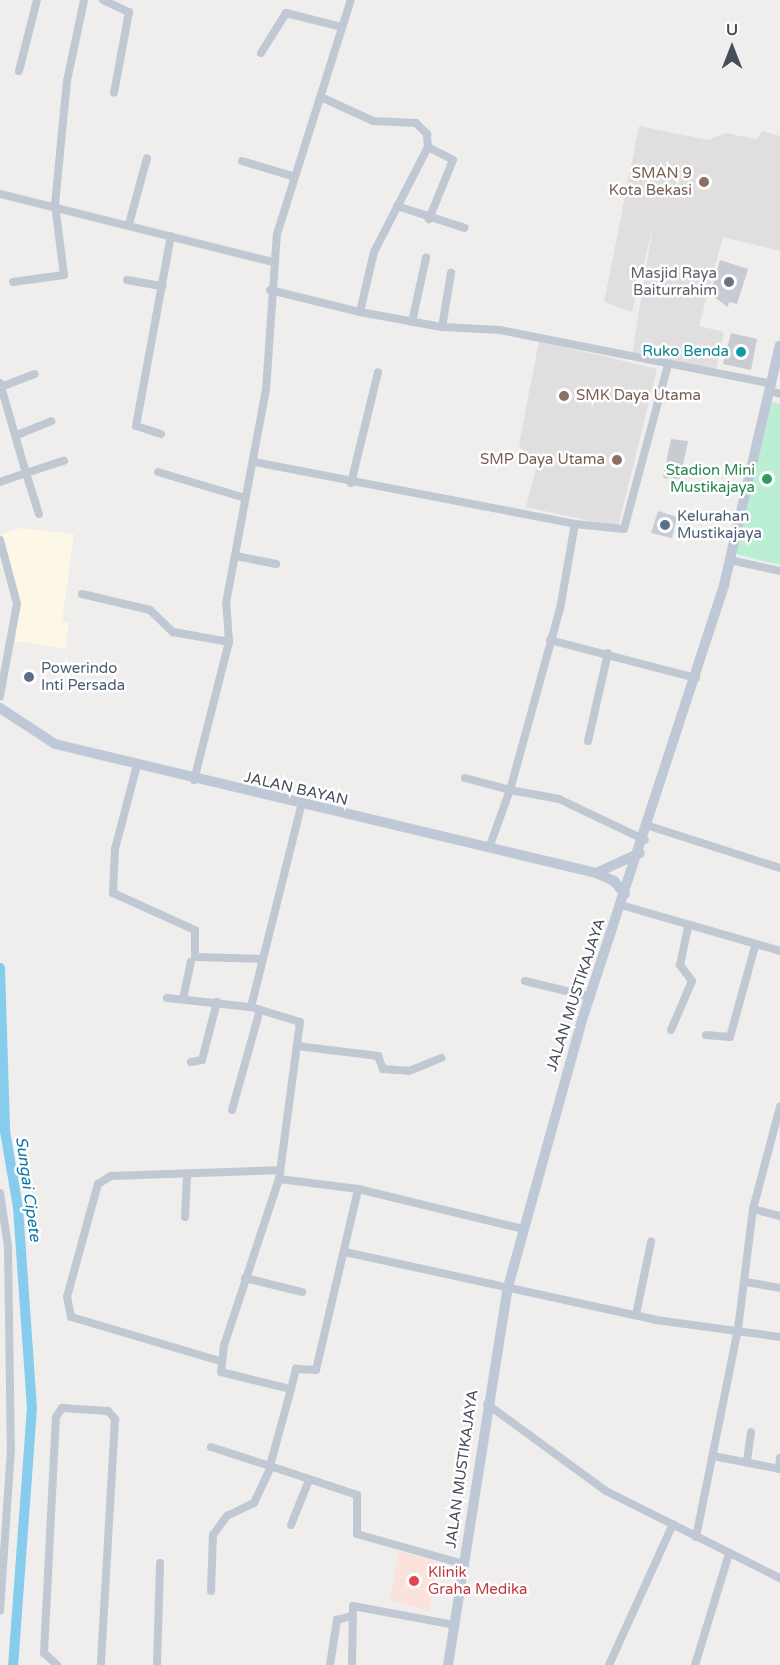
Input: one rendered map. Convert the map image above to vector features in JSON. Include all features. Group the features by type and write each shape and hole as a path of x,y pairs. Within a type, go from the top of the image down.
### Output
{"main road":[{"name":"JALAN MUSTIKAJAYA","path":"448,1665 508,1287 523,1228 591,997 645,840 696,678 730,560 774,390 780,345"},
{"name":"JALAN BAYAN","path":"0,708 43,740 301,807 596,873 614,881 625,894"},
{"path":"596,873 640,854"}],"street":[{"path":"19,71 37,0"},
{"path":"13,282 63,277 55,205 67,81 84,0"},
{"path":"103,0 129,12 114,93"},
{"path":"194,780 229,642 226,603 266,390 273,262 292,176 323,98 351,0"},
{"path":"261,53 286,13 342,27"},
{"path":"323,98 374,121 416,123 427,134 428,147 374,252 360,312"},
{"path":"428,147 453,160 429,219"},
{"path":"129,224 147,158"},
{"path":"242,161 292,176"},
{"path":"0,194 55,205 273,262"},
{"path":"397,206 429,219 465,228"},
{"path":"161,434 136,426 171,236"},
{"path":"412,322 426,258"},
{"path":"442,327 451,273"},
{"path":"127,280 162,286"},
{"path":"270,290 412,322 442,327 500,330 774,390"},
{"path":"254,462 351,483 575,524 619,529 629,524 651,414 668,365"},
{"path":"351,483 378,372"},
{"path":"35,374 1,385 39,514"},
{"path":"17,435 51,421"},
{"path":"0,482 64,461"},
{"path":"158,472 245,498"},
{"path":"489,848 510,790 550,640 575,524"},
{"path":"0,542 17,604 0,696"},
{"path":"236,556 276,564"},
{"path":"730,560 780,571"},
{"path":"82,594 150,610 172,632 229,642"},
{"path":"550,640 608,653 696,678"},
{"path":"588,741 608,653"},
{"path":"137,765 115,849 114,893 195,930 195,957 262,959"},
{"path":"465,778 510,790 559,799 645,840"},
{"path":"251,1008 301,807"},
{"path":"649,826 780,868"},
{"path":"621,905 688,928 780,951"},
{"path":"671,1030 692,981 680,965 688,928"},
{"path":"706,1035 730,1037 755,946"},
{"path":"183,999 191,962"},
{"path":"525,981 591,997"},
{"path":"167,998 217,1002 299,1019 279,1174 220,1361 226,1376 291,1389"},
{"path":"191,1062 202,1060 217,1002"},
{"path":"232,1110 260,1010"},
{"path":"297,1046 378,1056 383,1069 410,1071 442,1058"},
{"path":"696,1537 738,1329 746,1282 753,1209 780,1107"},
{"path":"220,1361 76,1320 66,1305 101,1179 279,1174 358,1189 523,1228"},
{"path":"185,1216 187,1176"},
{"path":"211,1591 213,1535 227,1516 254,1503 271,1466 296,1369 316,1370 358,1189"},
{"path":"0,1193 8,1246 4,1340 11,1449 0,1611"},
{"path":"753,1209 780,1216"},
{"path":"636,1315 651,1242"},
{"path":"345,1252 636,1315 780,1337"},
{"path":"245,1278 302,1292"},
{"path":"746,1282 780,1288"},
{"path":"488,1404 564,1465 696,1537 780,1578"},
{"path":"57,1665 44,1653 56,1417 62,1408 108,1411 115,1419 100,1665"},
{"path":"747,1461 751,1432"},
{"path":"211,1447 359,1497 357,1533 463,1564"},
{"path":"713,1456 779,1469 780,1458"},
{"path":"291,1525 309,1480"},
{"path":"609,1665 674,1524"},
{"path":"695,1665 729,1554"},
{"path":"157,1665 160,1563"},
{"path":"352,1665 352,1616 355,1606 455,1625"},
{"path":"330,1665 337,1620 352,1616"}],"shaded area":[{"name":"SMAN 9 Kota Bekasi","path":"639,126 708,140 725,133 757,139 762,131 780,136 780,251 723,237 699,326 724,332 716,369 632,354 653,225 632,312 604,302"},
{"path":"539,341 657,369 618,527 526,507 537,466 519,445"},
{"path":"21,528 74,534 62,622 69,623 65,649 15,641 19,595 1,534"},
{"name":"Klinik Graha Medika","path":"399,1551 437,1562 429,1611 390,1600"}],"green space":[{"name":"Stadion Mini Mustikajaya","path":"772,402 780,404 780,565 736,554"}],"building":[{"name":"Masjid Raya Baiturrahim","path":"720,260 748,269 737,304 729,302 728,307 710,294"},
{"name":"Ruko Benda","path":"731,333 757,339 751,370 723,364"},
{"path":"671,439 688,441 680,479 663,478"},
{"name":"Kelurahan Mustikajaya","path":"658,511 677,517 672,538 651,533"}],"waterway":[{"name":"Sungai Cipete","path":"0,968 5,1131 18,1208 32,1408 13,1665"}],"place":[{"name":"SMAN 9 Kota Bekasi","path":"704,182"},
{"name":"Masjid Raya Baiturrahim","path":"729,282"},
{"name":"Ruko Benda","path":"741,352"},
{"name":"SMK Daya Utama","path":"564,396"},
{"name":"SMP Daya Utama","path":"617,460"},
{"name":"Stadion Mini Mustikajaya","path":"767,479"},
{"name":"Kelurahan Mustikajaya","path":"665,525"},
{"name":"Powerindo Inti Persada","path":"29,677"},
{"name":"Klinik Graha Medika","path":"414,1581"}]}
